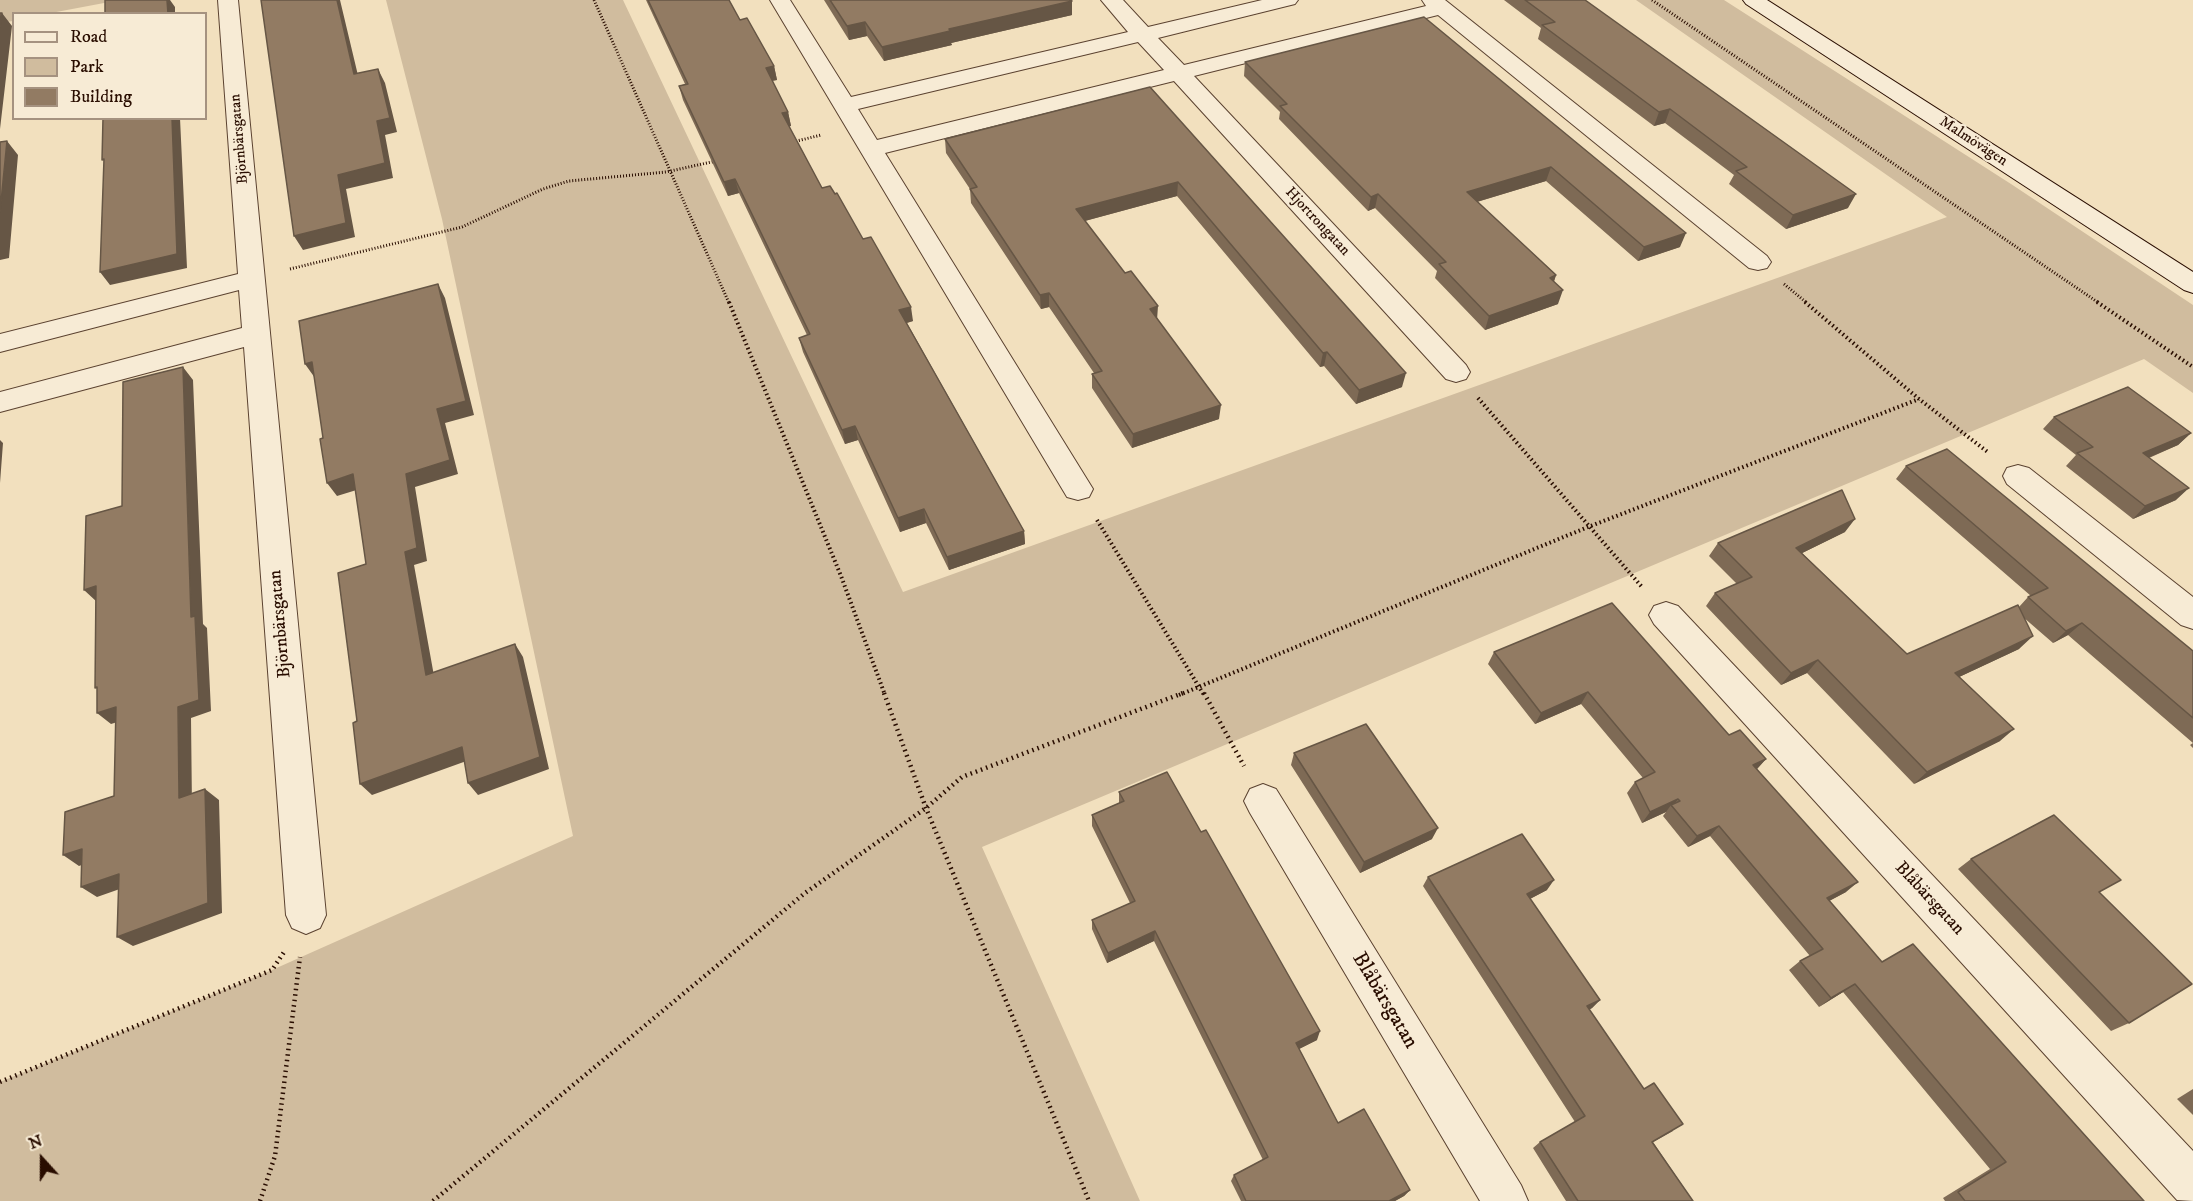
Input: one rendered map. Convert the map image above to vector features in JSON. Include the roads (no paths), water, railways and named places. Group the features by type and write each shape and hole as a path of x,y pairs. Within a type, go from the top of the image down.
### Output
{"street":[{"name":"Björnbärsgatan","path":"228,0 306,915"},
{"path":"780,0 1078,489"},
{"name":"Hjortrongatan","path":"1111,0 1456,372"},
{"path":"850,116 1143,34 1288,0"},
{"name":"Malmövägen","path":"1753,0 2193,284"},
{"path":"870,149 1179,73 1437,4 1758,262"},
{"path":"0,343 251,279"},
{"path":"0,402 256,333"},
{"path":"2018,476 2193,616"},
{"name":"Blåbärsgatan","path":"1666,615 2193,1184"},
{"name":"Blåbärsgatan","path":"1263,801 1504,1201"}]}
